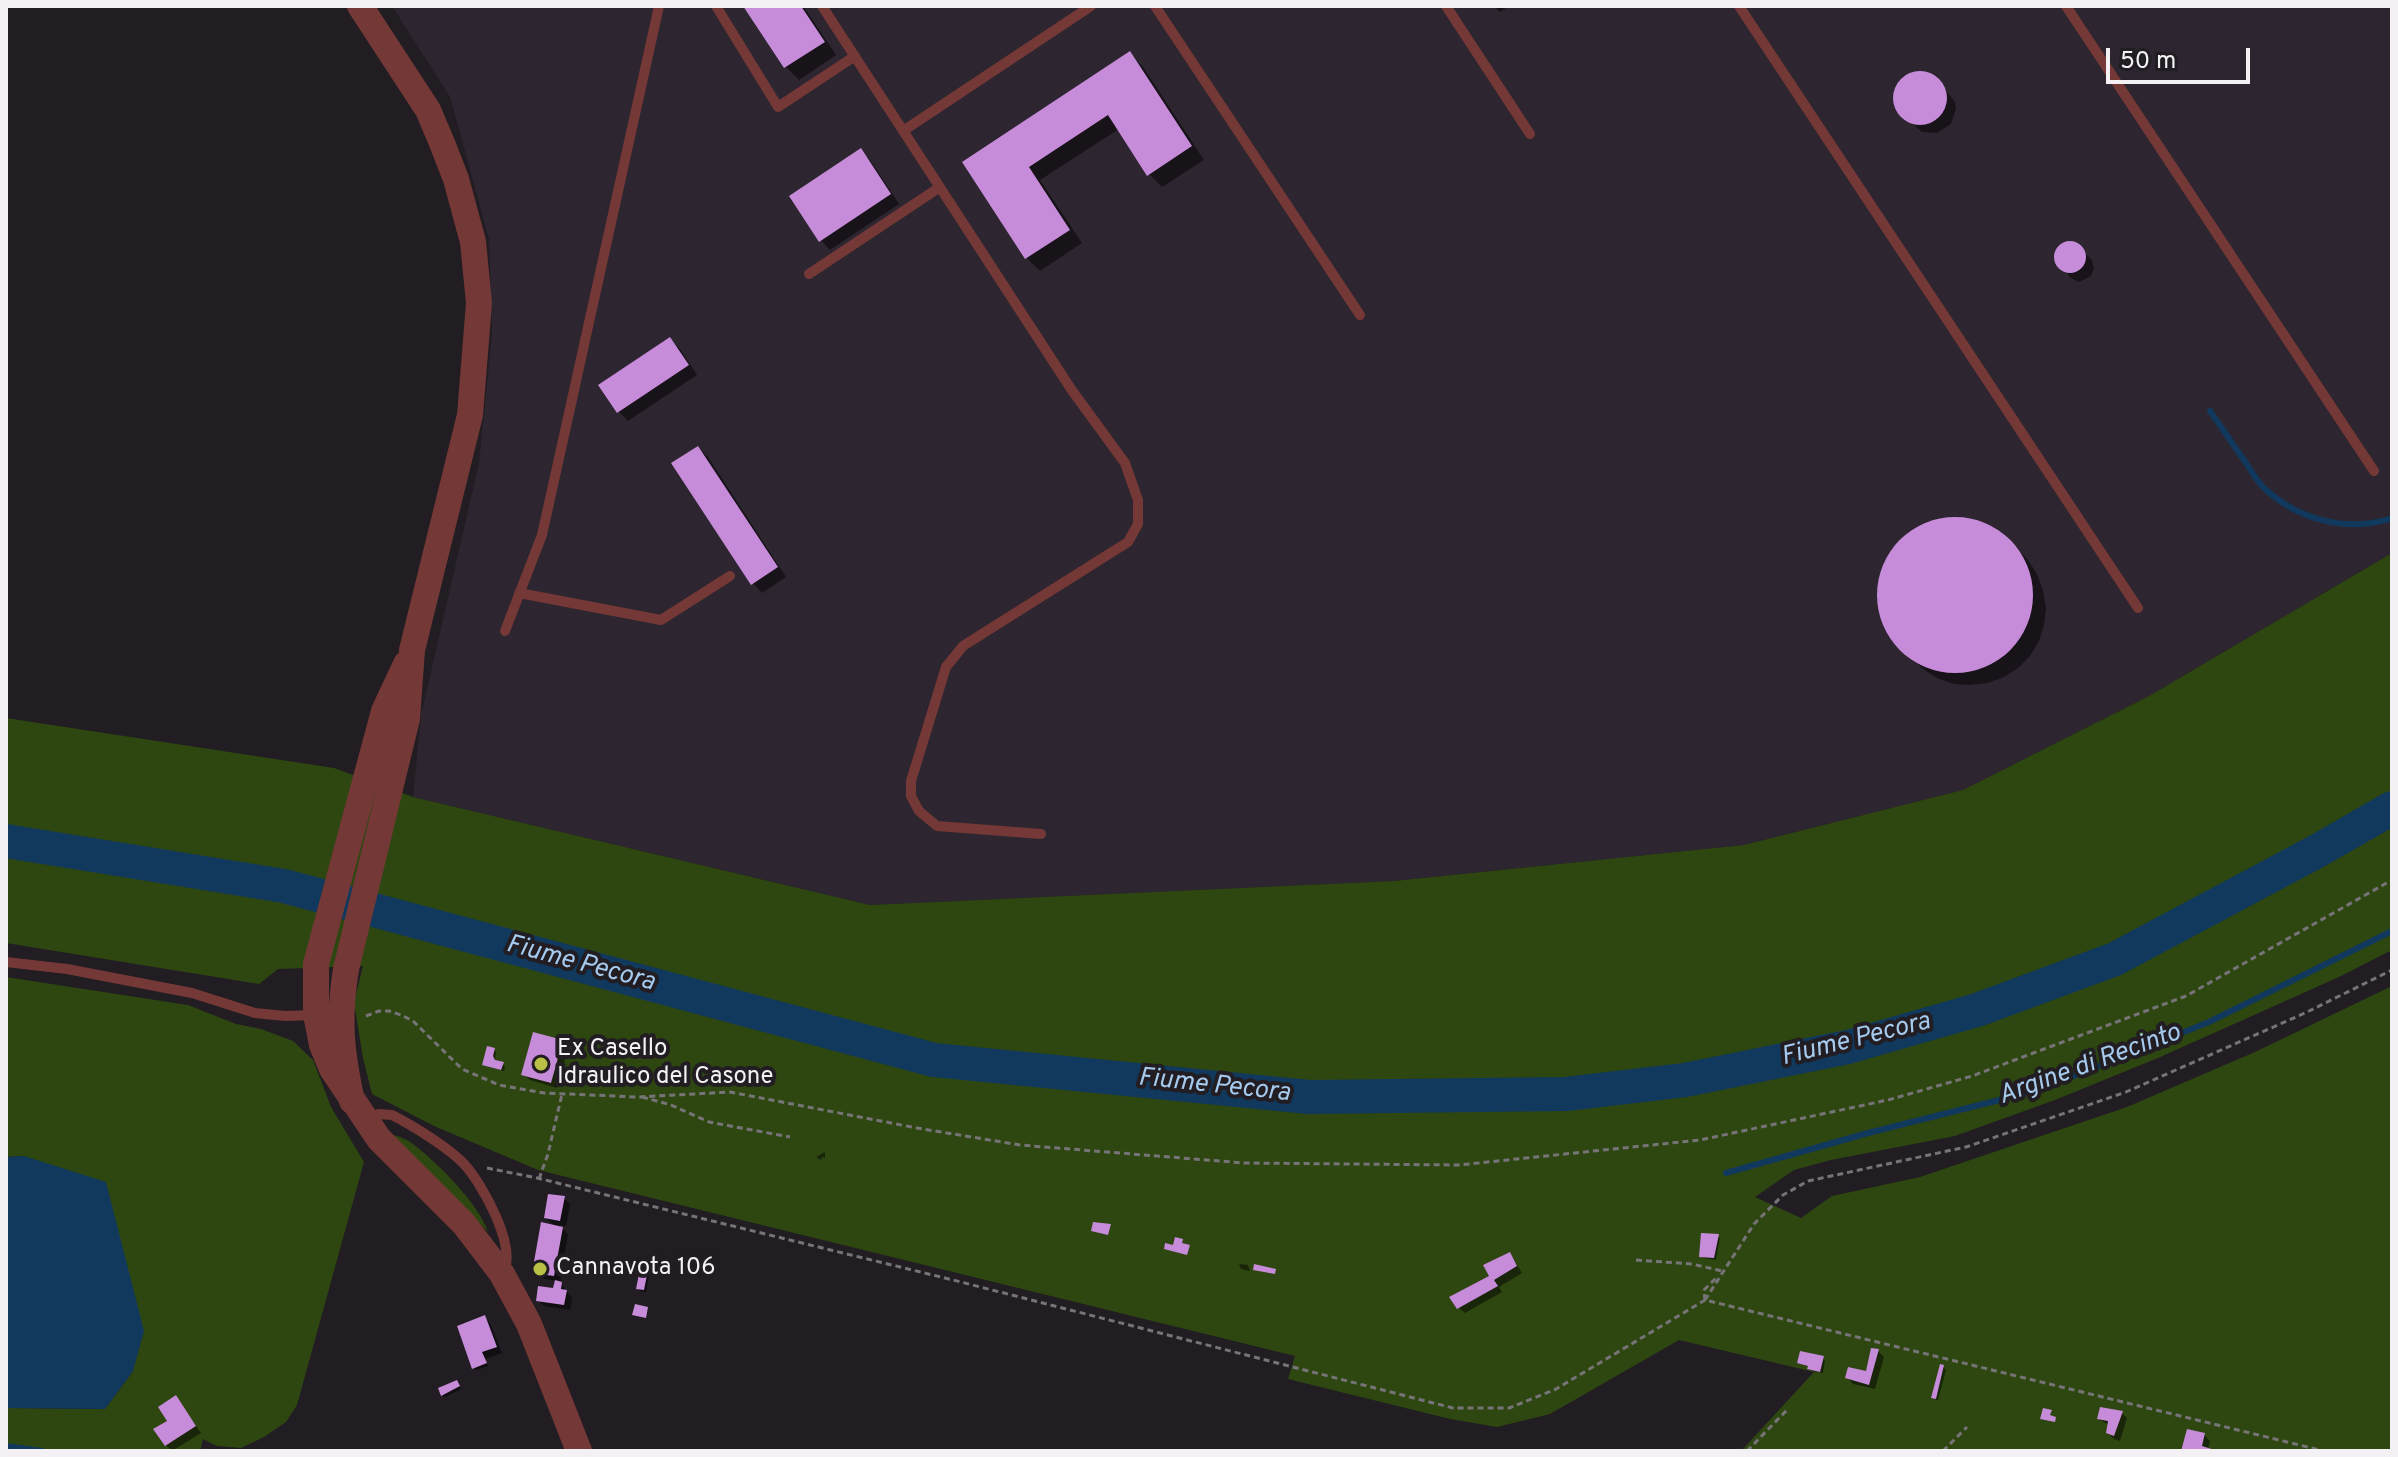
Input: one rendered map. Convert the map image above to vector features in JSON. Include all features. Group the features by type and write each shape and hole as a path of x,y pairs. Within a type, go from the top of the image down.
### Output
{"street":[{"path":"362,7 428,110 442,143 456,179 473,242 479,303 470,415 412,650 407,719 346,969 339,1018 344,1064 359,1111 397,1159 464,1224 502,1274 529,1324 579,1451"},
{"path":"339,1018 316,964 384,711 412,650"}],"lane":[{"path":"505,631 542,535 659,6"},
{"path":"716,6 778,107 855,56"},
{"path":"822,6 1071,389 1125,463 1138,500 1138,524 1128,542 963,646 946,667 911,781 911,796 919,811 937,826 1041,834"},
{"path":"903,131 1091,6"},
{"path":"1155,6 1360,315"},
{"path":"1446,6 1530,134"},
{"path":"1739,6 2138,608"},
{"path":"2066,6 2374,471"},
{"path":"809,274 940,187"},
{"path":"519,593 661,620 730,576"},
{"path":"6,962 67,969 192,993 255,1013 339,1018"},
{"path":"359,1111 392,1115 463,1162 491,1209 505,1242 508,1265 502,1274"}],"path":[{"path":"339,1018 379,1011 401,1015 413,1021 462,1069 499,1085 544,1093 638,1097 730,1092 1020,1145 1244,1163 1459,1165 1700,1140 1888,1100 1972,1076 2186,996 2392,880"},
{"path":"471,1172 483,1168 497,1169 539,1179 1453,1408 1509,1408 1556,1389 1705,1300 1754,1224 1783,1195 1808,1181 1966,1147 2126,1092 2305,1013 2392,970"},
{"path":"539,1179 562,1094"},
{"path":"638,1097 671,1105 709,1122 790,1137"},
{"path":"1636,1260 1692,1264 1721,1274"},
{"path":"1705,1300 2324,1451"},
{"path":"1747,1451 1787,1410"},
{"path":"1943,1451 1967,1427"}],"shaded area":[{"path":"392,6 2392,6 2392,553 2149,696 1963,790 1744,845 1394,881 870,905 413,797 421,715 479,463 492,335 489,239 450,97"}],"green space":[{"path":"2392,553 2392,950 2158,1058 2055,1100 1955,1136 1794,1170 1755,1197 1801,1218 1832,1196 1920,1177 2127,1107 2255,1052 2392,986 2392,1451 1741,1451 1814,1372 1679,1340 1550,1414 1497,1427 1450,1419 1288,1379 1295,1356 538,1170 434,1126 372,1094 354,1002 363,966 278,969 259,984 6,943 6,718 334,768 413,797 870,905 1394,881 1744,845 1963,790 2149,696"},
{"path":"6,977 188,1005 236,1024 293,1041 313,1060 331,1107 364,1162 297,1405 286,1422 264,1437 241,1448 217,1446 203,1439 200,1451 6,1451 6,1408 105,1409 133,1371 24,1156 6,1157"},
{"path":"390,1134 411,1142 445,1172 476,1209 488,1232"}],"water":[{"path":"24,1156 106,1182 144,1331 133,1371 105,1409 6,1408 6,1157"}],"building":[{"path":"743,6 801,6 825,42 784,68"},
{"path":"1130,51 1192,146 1147,176 1108,115 1029,167 1070,230 1025,259 962,162"},
{"path":"1920,71 1939,79 1947,98 1939,117 1920,125 1901,117 1893,98 1901,79"},
{"path":"861,148 891,194 819,242 789,196"},
{"path":"2070,241 2081,246 2086,257 2081,268 2070,273 2059,268 2054,257 2059,246"},
{"path":"670,337 689,365 617,413 598,385"},
{"path":"698,446 778,567 751,585 671,463"},
{"path":"1955,517 1985,523 2010,540 2027,565 2033,595 2027,625 2010,650 1985,667 1955,673 1925,667 1900,650 1883,625 1877,595 1883,565 1900,540 1925,523"},
{"name":"Ex Casello Idraulico del Casone","path":"533,1032 563,1040 551,1083 521,1075"},
{"path":"487,1046 495,1048 495,1060 504,1062 501,1070 482,1065"},
{"path":"548,1194 565,1196 560,1221 544,1218"},
{"path":"541,1222 563,1227 554,1276 532,1273"},
{"path":"1093,1222 1111,1224 1108,1235 1091,1231"},
{"path":"1701,1233 1719,1234 1714,1258 1699,1257"},
{"path":"1175,1237 1190,1245 1187,1255 1164,1249 1165,1243 1173,1245"},
{"path":"1510,1252 1517,1266 1494,1280 1498,1286 1457,1309 1449,1297 1489,1276 1483,1265"},
{"path":"1254,1264 1276,1269 1275,1274 1253,1270"},
{"path":"640,1269 648,1270 644,1290 636,1289"},
{"path":"555,1280 562,1282 561,1289 567,1290 564,1305 536,1301 538,1286 553,1288"},
{"path":"635,1304 648,1307 646,1318 632,1315"},
{"path":"485,1315 497,1347 482,1352 487,1363 472,1369 457,1326"},
{"path":"1871,1348 1879,1349 1869,1385 1845,1378 1848,1367 1866,1371"},
{"path":"1800,1351 1824,1356 1820,1372 1797,1363"},
{"path":"1940,1364 1944,1365 1936,1399 1931,1398"},
{"path":"457,1380 460,1386 441,1396 438,1388"},
{"path":"176,1395 196,1426 165,1446 153,1429 167,1421 158,1407"},
{"path":"2100,1407 2123,1411 2114,1436 2106,1433 2108,1421 2097,1419"},
{"path":"2043,1408 2052,1410 2050,1415 2056,1417 2055,1422 2040,1419"},
{"path":"2187,1429 2205,1433 2202,1446 2218,1451 2181,1451"}],"waterway":[{"path":"2210,411 2261,485 2292,508 2308,516 2341,524 2392,518"},
{"name":"Fiume Pecora","path":"6,841 284,886 934,1060 1309,1097 1566,1094 1685,1080 1848,1047 1977,1010 2115,959 2392,808"},
{"name":"Argine di Recinto","path":"1726,1173 2039,1090 2209,1022 2392,931"},
{"path":"6,1446 42,1451"}],"place":[{"name":"Ex Casello Idraulico del Casone","path":"541,1064"},
{"name":"Cannavota 106","path":"540,1269"}]}
